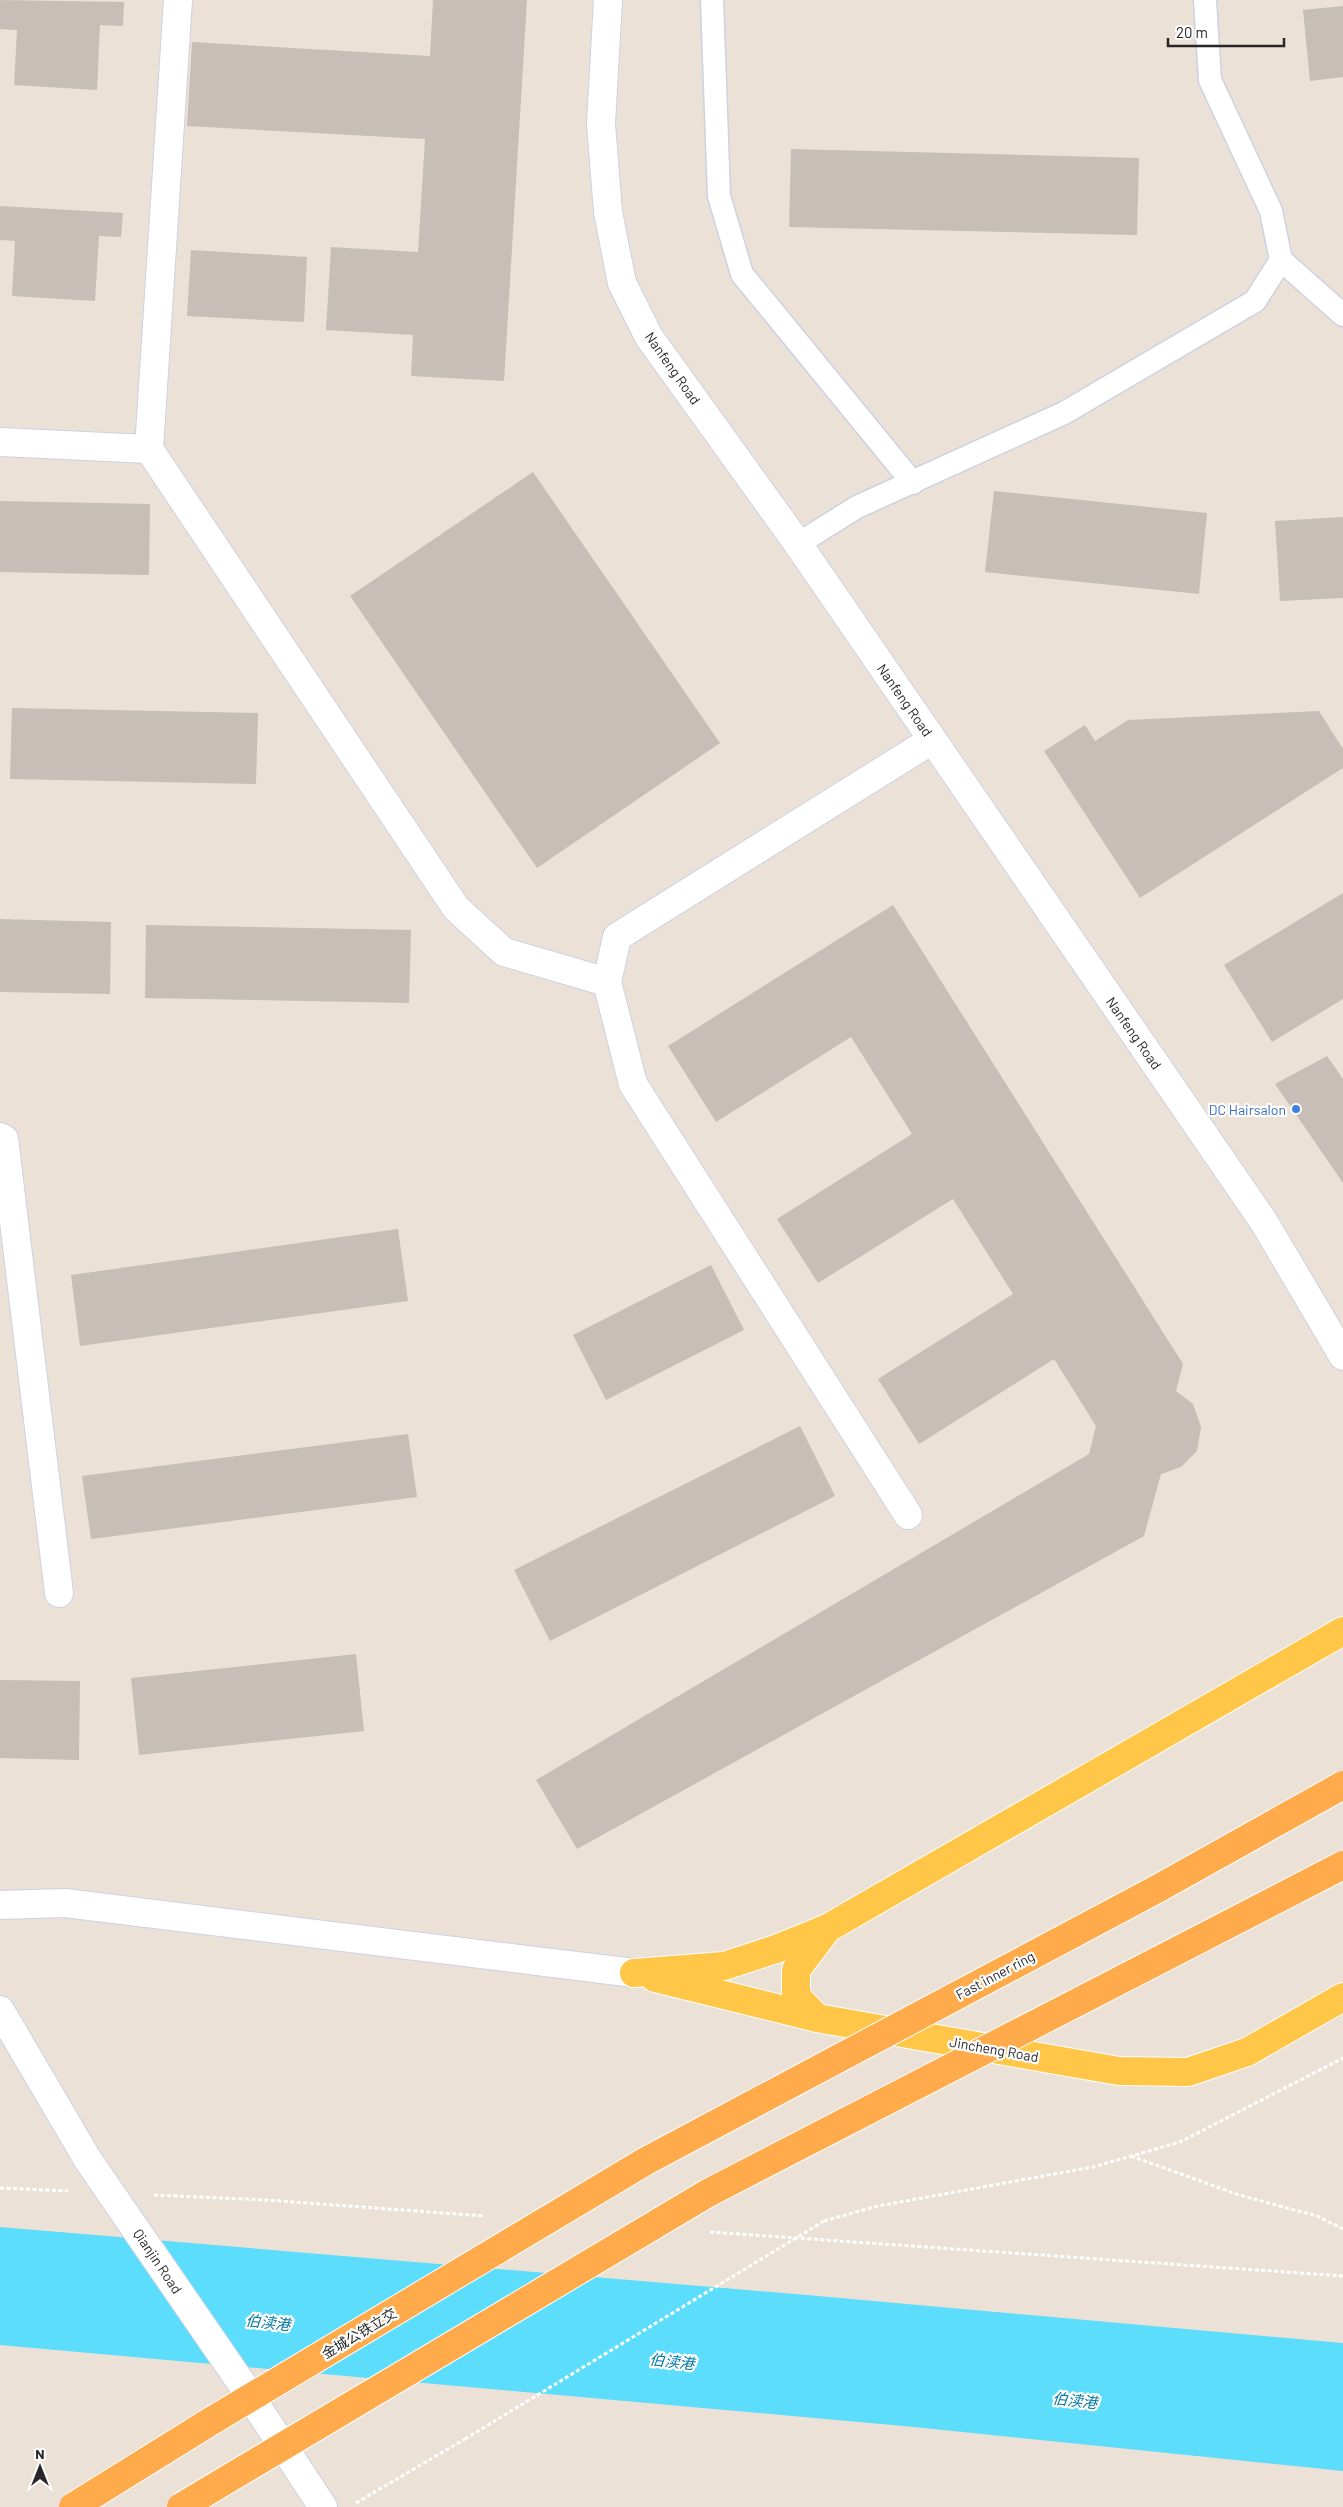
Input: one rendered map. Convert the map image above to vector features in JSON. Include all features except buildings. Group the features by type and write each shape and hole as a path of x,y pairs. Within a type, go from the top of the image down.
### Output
{"highway":[{"name":"Fast inner ring","path":"646,2160 1148,1894 1343,1785"},
{"path":"181,2507 708,2193 1343,1865"},
{"name":"金城公铁立交","path":"73,2507 216,2418 646,2160"}],"main road":[{"path":"634,1973 724,1966 776,1949 828,1928 1343,1631"},
{"path":"817,2018 796,1996 796,1970 828,1928"},
{"name":"Jincheng Road","path":"634,1973 817,2018 1119,2071 1188,2072 1247,2052 1343,1997"}],"street":[{"path":"178,0 149,449 456,908 504,952 607,982"},
{"name":"Nanfeng Road","path":"608,0 601,124 608,212 622,283 649,337 798,544 1264,1222 1343,1356"},
{"path":"0,442 149,449"},
{"path":"908,1515 633,1084 607,982 617,937 932,740"},
{"path":"0,1137 4,1138 60,1593"},
{"path":"0,1905 65,1903 634,1973"},
{"name":"Qianjin Road","path":"0,2010 88,2160 242,2384 323,2507"}],"lane":[{"path":"712,0 719,196 742,274 913,483"},
{"path":"1205,0 1210,80 1271,210 1281,260 1343,315"},
{"path":"798,544 857,507 1064,413 1255,301 1281,260"}],"path":[{"path":"349,2507 824,2221 878,2206 1093,2167 1180,2142 1343,2058"},
{"path":"1131,2156 1239,2195 1317,2216 1343,2229"}],"water":[{"name":"伯渎港","path":"0,2227 807,2295 1343,2343 1343,2471 914,2427 0,2345"}],"place":[{"name":"DC Hairsalon","path":"1296,1109"}]}
